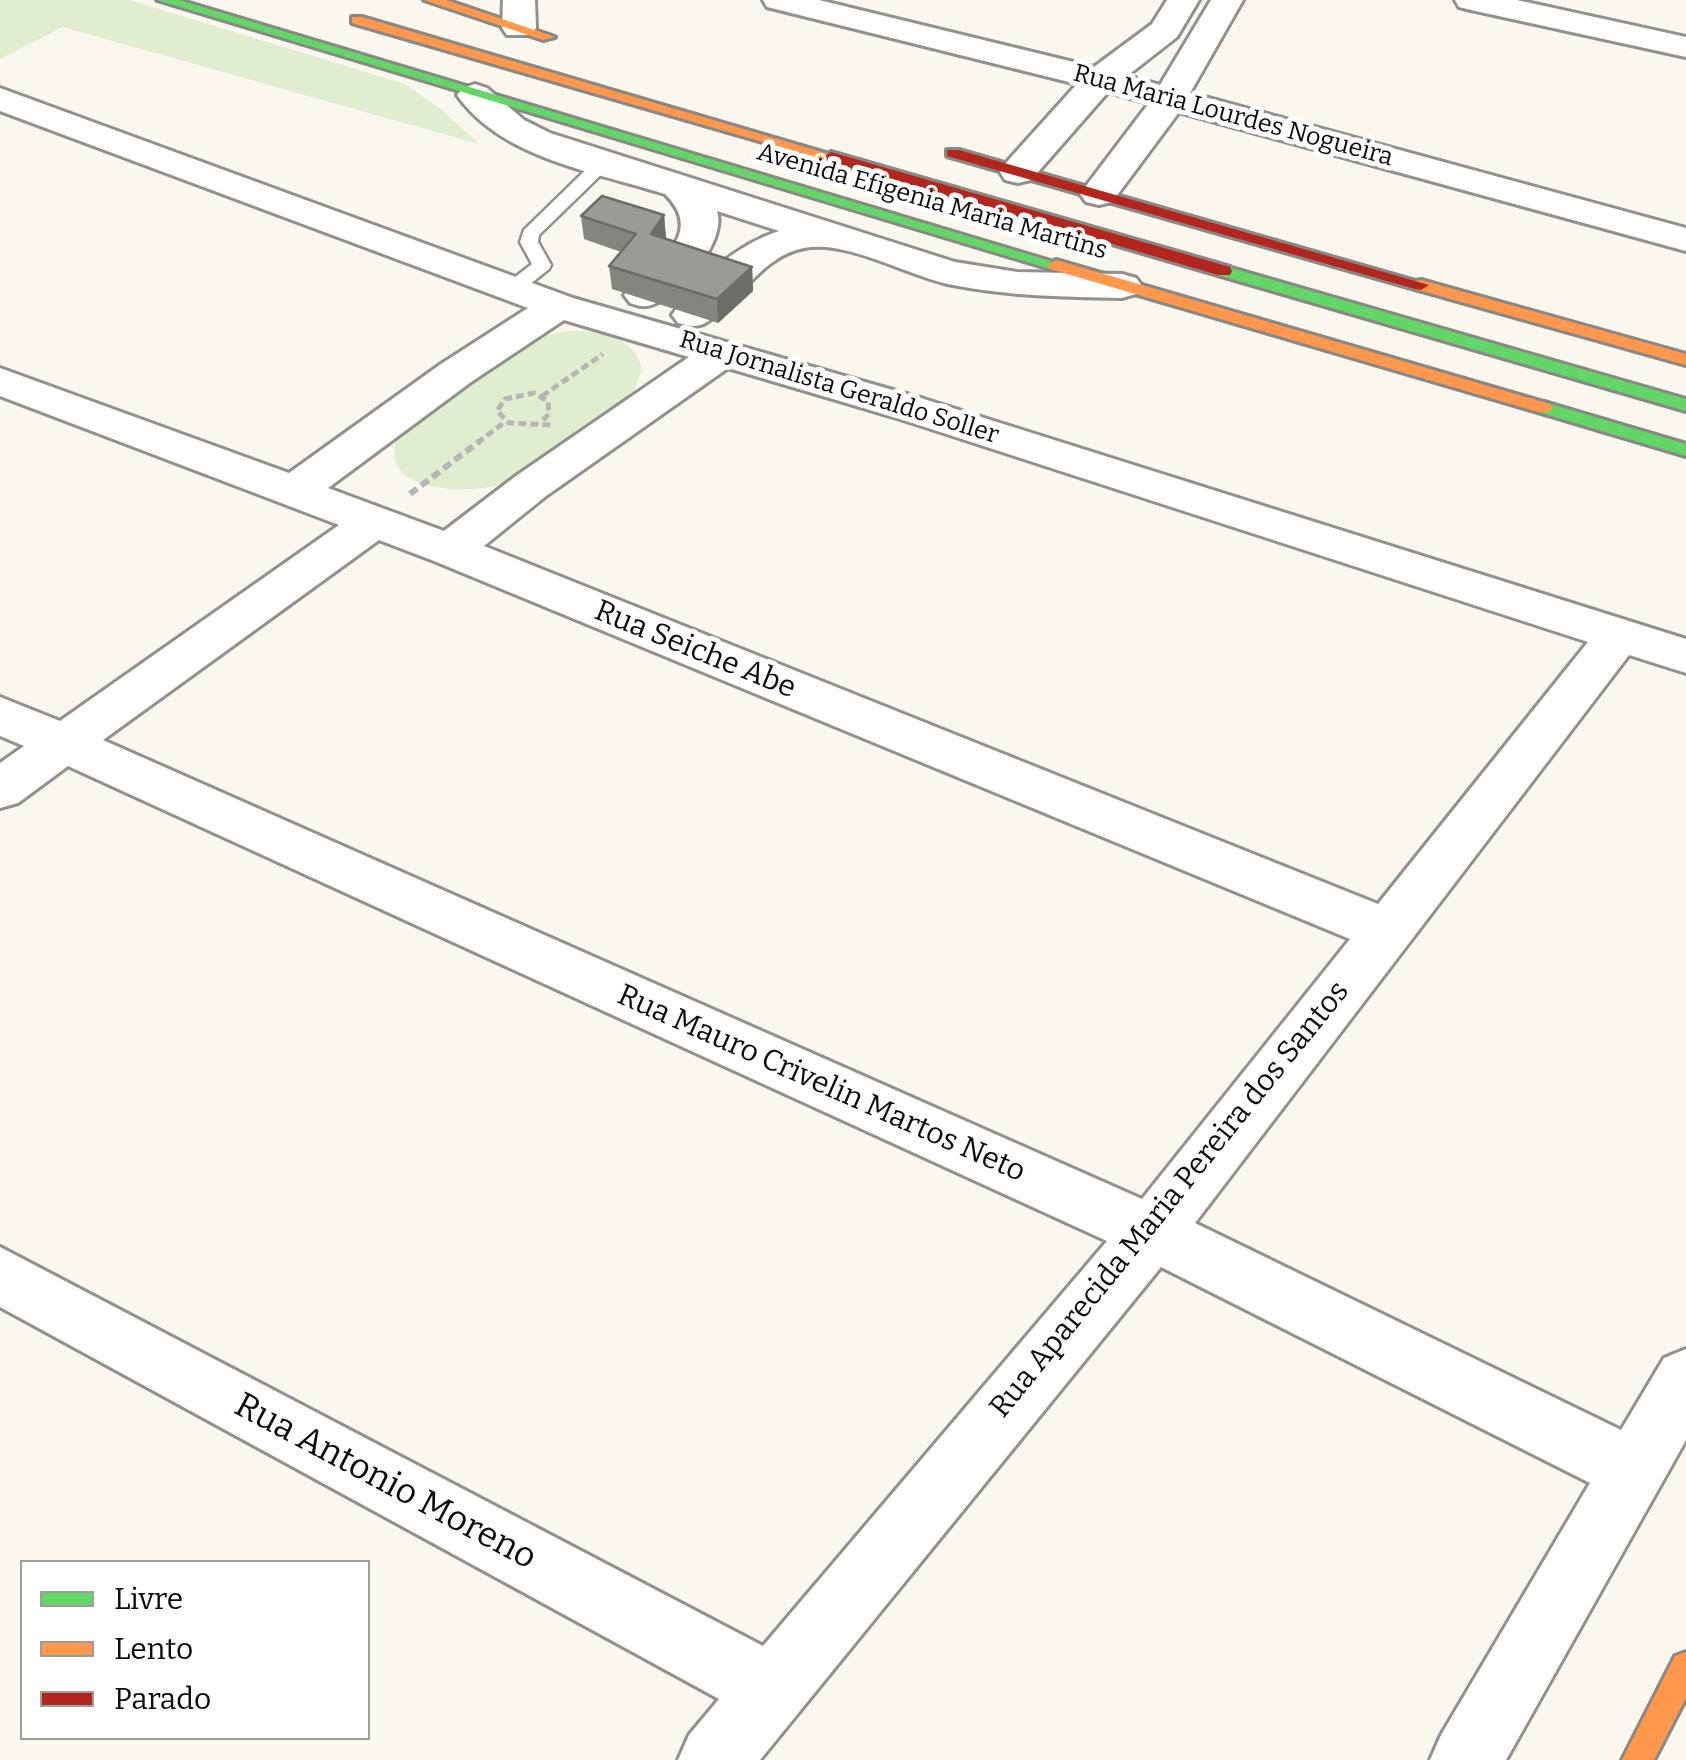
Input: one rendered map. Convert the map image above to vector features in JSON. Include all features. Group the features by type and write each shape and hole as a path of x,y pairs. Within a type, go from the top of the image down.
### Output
{"main road":[{"name":"Avenida Efigenia Maria Martins","path":"164,0 476,96 1686,450"},
{"path":"431,0 519,14 576,45"},
{"path":"326,11 1686,405"},
{"path":"922,144 1686,360"},
{"path":"1637,1760 1686,1667"}],"street":[{"name":"Rua Maria Lourdes Nogueira","path":"779,0 1100,79 1686,240"},
{"path":"1018,172 1100,79 1164,30 1183,0"},
{"path":"1099,194 1168,98 1227,0"},
{"path":"1471,0 1551,9 1686,47"},
{"path":"476,96 523,135 986,282 1122,286"},
{"name":"Rua Jornalista Geraldo Soller","path":"0,99 558,306 724,352 1686,656"},
{"path":"642,328 696,244 702,222 700,212 676,184"},
{"path":"642,328 763,248 799,236 852,239"},
{"path":"294,491 558,306"},
{"path":"450,550 532,486 724,352"},
{"name":"Rua Seiche Abe","path":"0,380 450,550 1385,930"},
{"path":"0,789 374,522"},
{"name":"Rua Aparecida Maria Pereira dos Santos","path":"714,1760 1152,1232 1620,634"},
{"name":"Rua Mauro Crivelin Martos Neto","path":"0,715 1152,1232 1633,1470"},
{"name":"Rua Antonio Moreno","path":"0,1275 770,1688"},
{"path":"1466,1760 1686,1379"}],"lane":[{"path":"512,289 542,264 530,234 604,162"}],"path":[{"path":"542,396 550,407 543,420 524,426 505,422 497,411 505,399 524,393 542,396 642,328"},
{"path":"374,522 505,422"}],"green space":[{"path":"0,0 129,0 405,84 442,110 479,144 63,27 0,59"},
{"path":"566,331 613,337 631,349 642,370 634,391 510,482 450,489 410,478 398,467 394,450 402,428 532,339"}],"building":[{"path":"602,196 664,215 651,234 752,267 717,299 609,266 636,234 581,216"}],"traffic: fast":[{"path":"164,0 1056,265"},
{"path":"1224,271 1686,405"},
{"path":"1544,408 1686,450"}],"traffic: slow":[{"path":"431,0 548,37"},
{"path":"357,20 831,157"},
{"path":"1056,265 1544,408"},
{"path":"1421,285 1686,360"},
{"path":"1637,1760 1686,1667"}],"traffic: jam":[{"path":"953,153 1421,285"},
{"path":"831,157 1224,271"}]}
